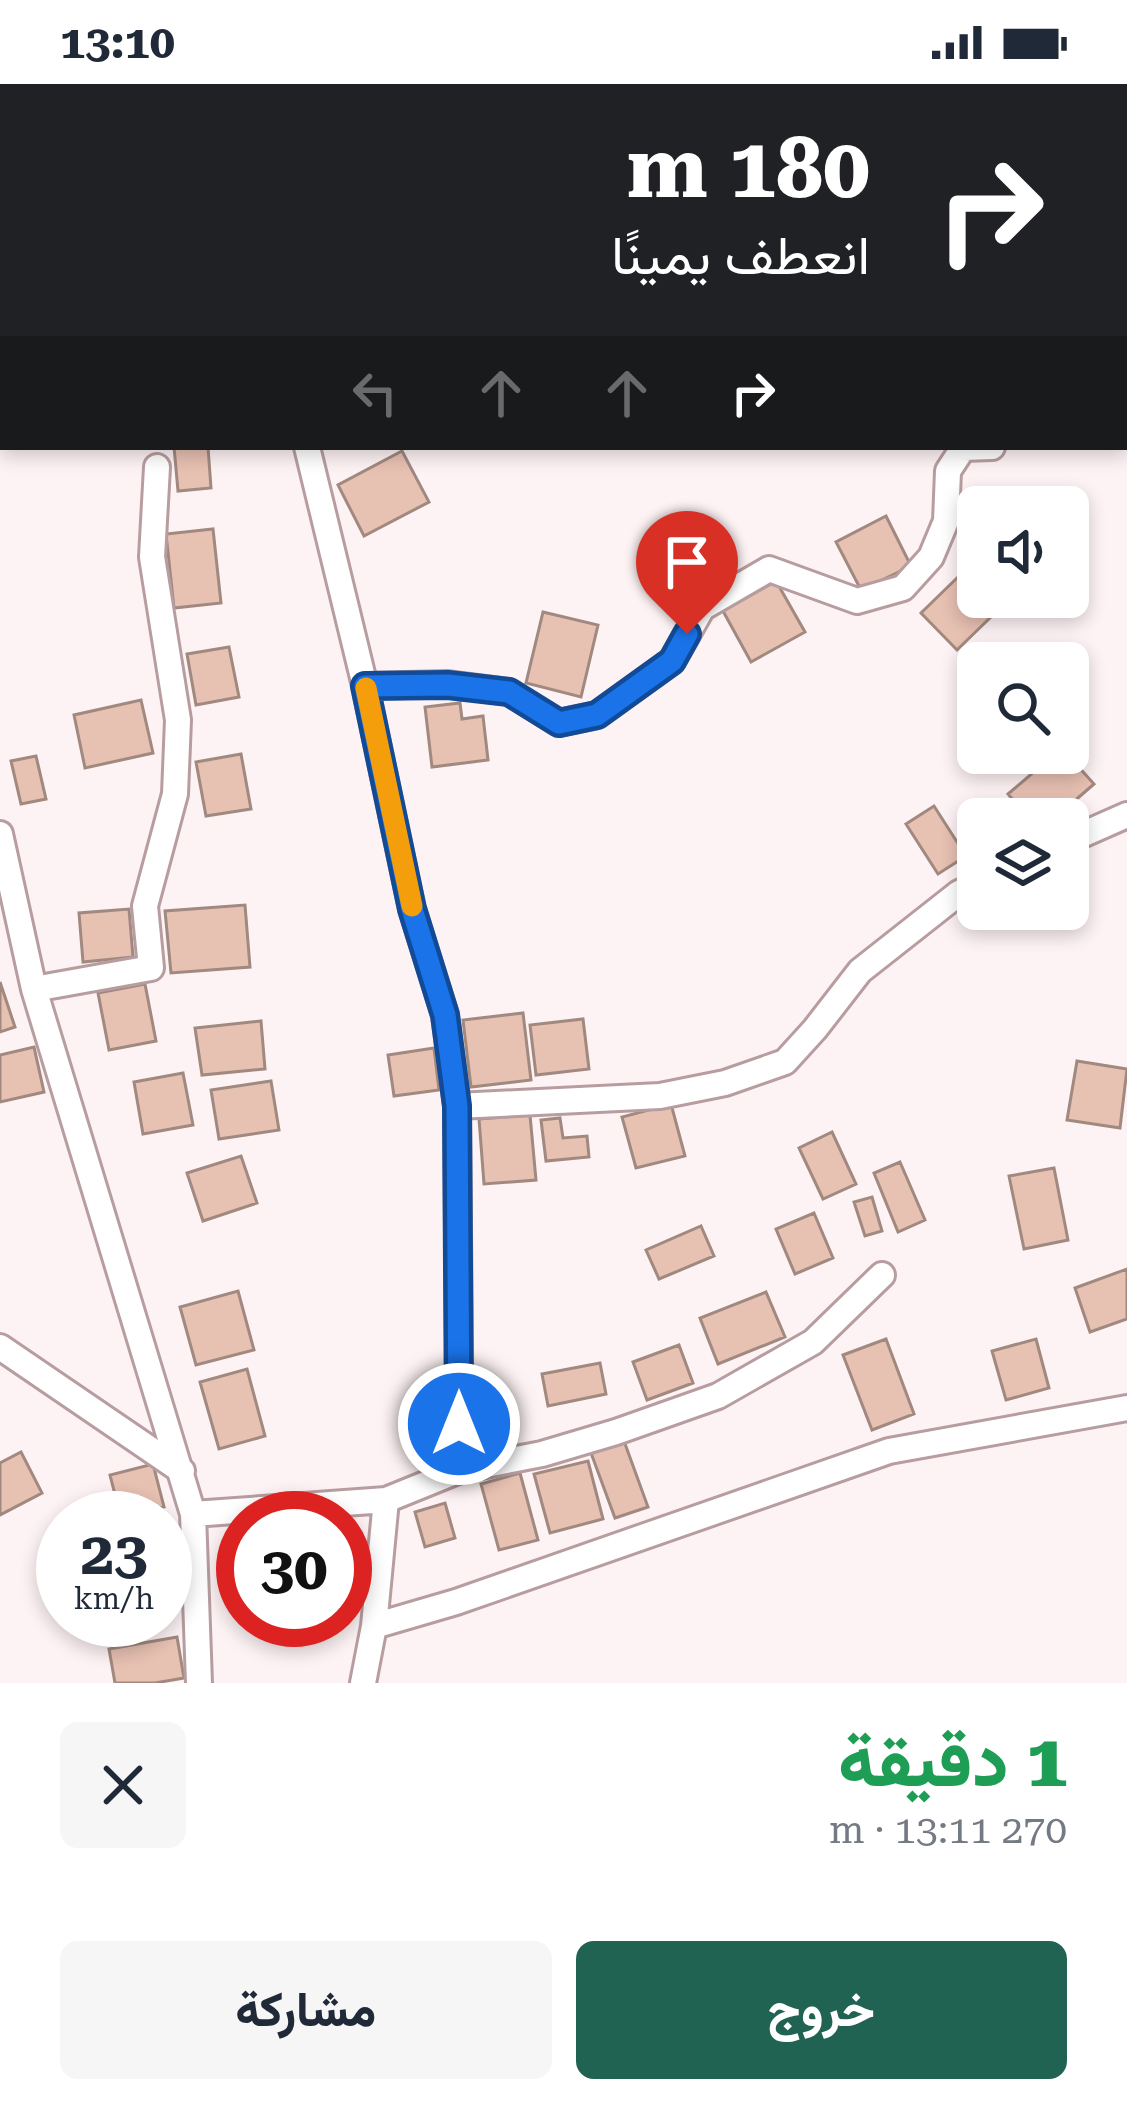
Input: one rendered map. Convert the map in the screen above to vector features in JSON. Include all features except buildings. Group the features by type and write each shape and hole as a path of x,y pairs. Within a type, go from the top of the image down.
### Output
{"street":[{"path":"308,450 412,909 445,1015 457,1106 460,1470"},
{"path":"365,686 448,685 509,692 559,723 597,715 672,661 702,608 769,568 857,601 902,588 931,557 939,539 946,521 949,471 962,450"},
{"path":"34,989 152,968 145,906 175,794 178,721 152,557 157,467"},
{"path":"1089,831 1127,814"},
{"path":"0,834 34,989 193,1514 199,1683"},
{"path":"457,1106 660,1096 785,1062 860,971 957,895"},
{"path":"193,1514 386,1500 460,1470 542,1454 616,1432 718,1396 813,1342 882,1274"},
{"path":"0,1347 182,1471"},
{"path":"374,1626 456,1603 889,1451 1127,1408"},
{"path":"363,1683 374,1626 386,1500"}],"slow traffic":[{"path":"366,688 412,906"}],"route":[{"path":"459,1424 457,1106 445,1015 412,909 365,686 448,685 509,692 559,723 597,715 672,661 687,634"}]}
